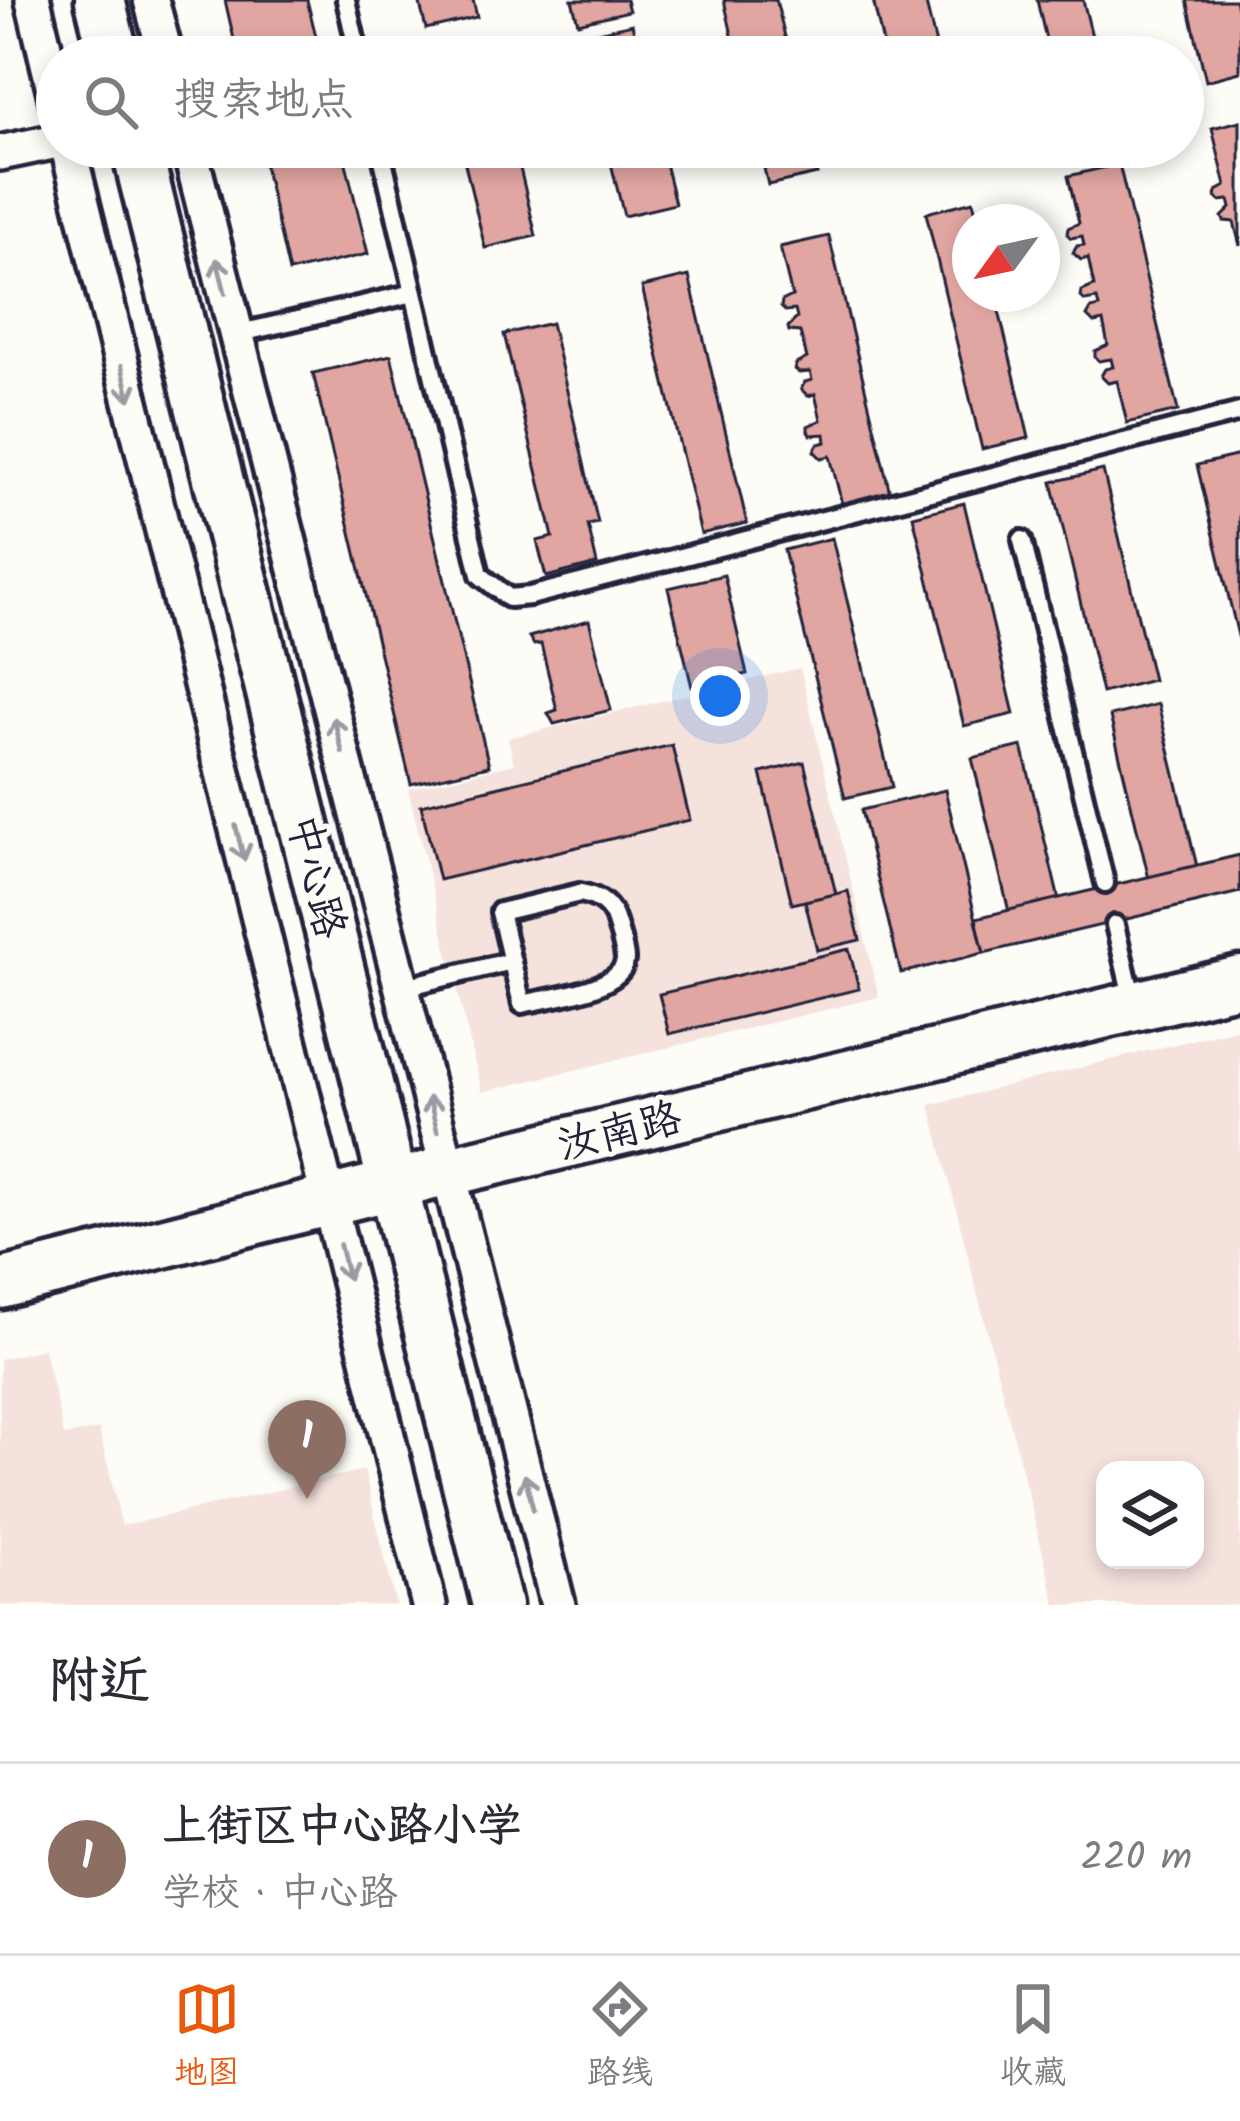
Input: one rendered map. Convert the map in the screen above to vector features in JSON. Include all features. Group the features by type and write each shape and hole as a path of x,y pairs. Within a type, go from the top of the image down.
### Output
{"main road":[{"path":"100,0 109,36"},
{"name":"中心路","path":"141,168 496,1605"},
{"name":"汝南路","path":"0,1284 1240,981"}],"street":[{"path":"33,0 42,36"},
{"path":"151,0 160,36"},
{"path":"0,153 36,145"},
{"path":"73,168 429,1605"},
{"path":"194,168 558,1605"}],"lane":[{"path":"346,0 354,36"},
{"path":"385,168 480,575 509,598 553,591 1240,412"},
{"path":"236,334 414,293"},
{"path":"1022,540 1105,883"},
{"path":"580,893 601,900 614,914 625,959 621,970 602,985 522,1004 512,961 500,912 580,893"},
{"path":"1115,925 1135,1006"},
{"path":"401,988 512,961"}],"shaded area":[{"path":"800,668 879,997 482,1092 408,789 514,764 508,738"},
{"path":"1240,1028 1240,1605 1056,1605 930,1105"},
{"path":"44,1349 64,1436 99,1429 122,1526 364,1470 396,1605 0,1605 0,1359"}],"building":[{"path":"225,0 307,0 316,36 233,36"},
{"path":"419,0 473,0 477,17 426,29"},
{"path":"572,0 626,0 629,11 578,23"},
{"path":"724,0 776,0 785,36 732,36"},
{"path":"873,0 925,0 934,36 881,36"},
{"path":"1037,0 1083,0 1092,36 1045,36"},
{"path":"1187,0 1235,0 1240,20 1240,72 1206,81 1204,36 1195,36"},
{"path":"632,24 635,36 580,36"},
{"path":"1240,121 1240,246 1234,222 1222,217 1231,208 1229,200 1216,197 1226,186 1212,128"},
{"path":"265,168 347,168 368,254 289,272"},
{"path":"466,168 520,168 536,236 485,248"},
{"path":"612,168 666,168 675,204 624,216"},
{"path":"764,168 816,168 817,174 768,185"},
{"path":"1120,168 1178,411 1127,423 1117,381 1108,383 1101,376 1113,367 1111,359 1095,357 1095,351 1108,345 1103,321 1094,323 1087,316 1099,307 1097,299 1081,297 1082,291 1094,286 1088,258 1081,260 1073,253 1084,245 1082,236 1067,234 1068,228 1079,223 1068,176"},
{"path":"952,206 952,312 999,312 1029,438 982,449 926,213"},
{"path":"829,236 890,493 842,504 830,456 821,458 814,451 826,442 825,434 808,431 808,426 821,420 815,394 808,396 801,389 812,380 810,372 795,369 807,358 800,332 788,327 797,318 795,310 781,307 792,296 780,247"},
{"path":"689,276 747,523 701,534 642,287"},
{"path":"551,323 598,523 588,525 597,564 546,577 537,541 553,537 504,334"},
{"path":"391,355 489,766 411,784 313,373"},
{"path":"1240,455 1240,644 1197,465"},
{"path":"1103,470 1153,680 1102,693 1052,482"},
{"path":"964,503 1014,714 964,726 913,516"},
{"path":"832,538 892,787 845,798 784,550"},
{"path":"724,575 747,674 692,687 668,588"},
{"path":"589,620 611,710 554,724 548,713 557,710 541,644 534,645 529,637"},
{"path":"1158,704 1205,900 1157,912 1110,716"},
{"path":"672,745 690,820 439,880 421,805"},
{"path":"1022,746 1067,933 1017,945 972,758"},
{"path":"804,762 836,894 792,904 761,773"},
{"path":"945,790 984,953 901,973 861,810"},
{"path":"1240,855 1240,892 984,953 976,918"},
{"path":"848,891 860,940 817,950 805,901"},
{"path":"849,949 859,989 669,1034 659,994"}],"place":[{"name":"上街区中心路小学","path":"307,1499"}]}
